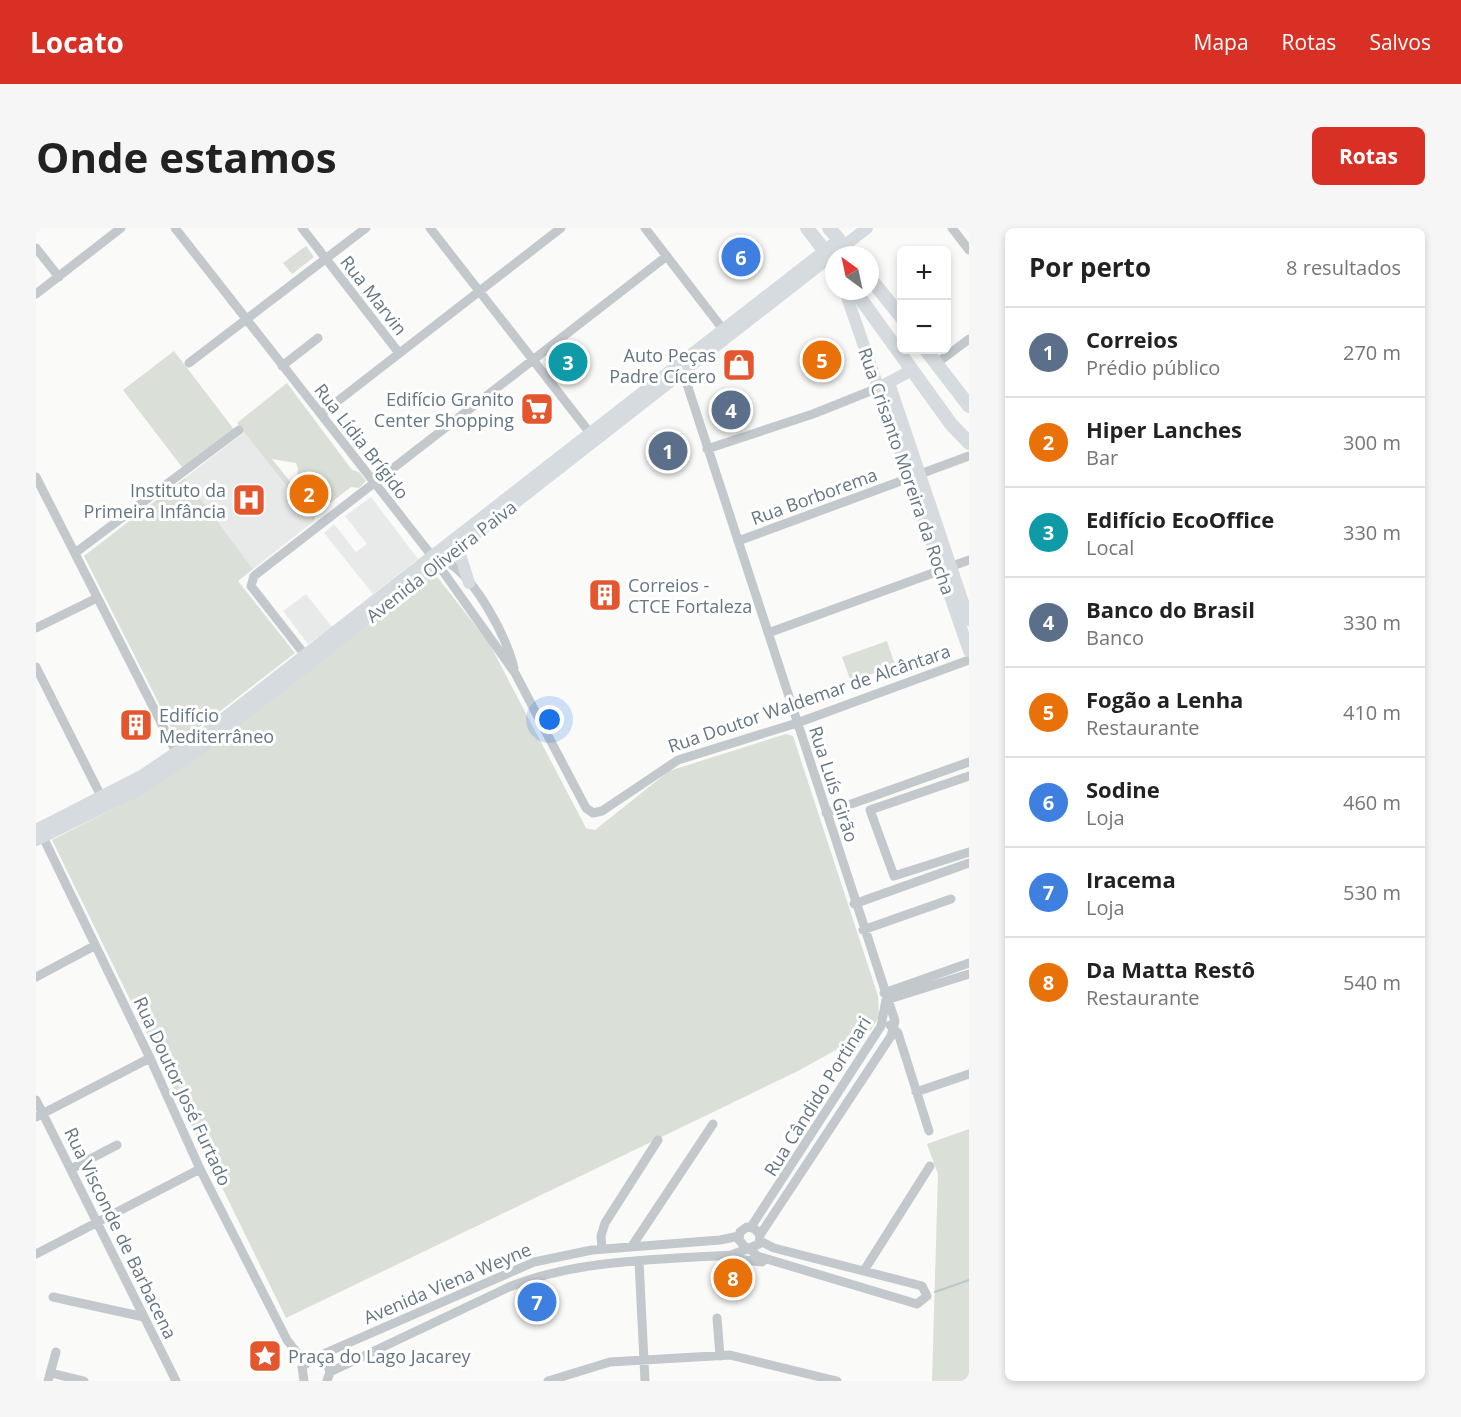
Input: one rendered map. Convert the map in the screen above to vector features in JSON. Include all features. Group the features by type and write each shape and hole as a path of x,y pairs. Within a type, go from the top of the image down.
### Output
{"highway":[{"path":"807,228 825,252"},
{"path":"829,228 843,242"},
{"path":"879,289 897,312"},
{"path":"861,300 966,439"},
{"path":"929,354 969,407"},
{"path":"966,439 954,417 956,409 969,407"}],"main road":[{"path":"843,242 854,228"},
{"path":"843,242 867,228"},
{"name":"Avenida Oliveira Paiva","path":"38,834 179,758 437,560 590,433 722,328 825,264"},
{"name":"Avenida Oliveira Paiva","path":"38,834 140,789 305,655 437,560 458,548 825,265"},
{"name":"Rua Crisanto Moreira da Rocha","path":"849,300 884,385 916,476 969,651"},
{"path":"884,385 912,370"},
{"path":"458,548 469,584"},
{"name":"Rua Crisanto Moreira da Rocha","path":"946,569 969,620"}],"street":[{"path":"36,294 121,228"},
{"name":"Rua Lídia Brígido","path":"175,228 437,560 515,673 586,808 593,813 602,811"},
{"name":"Rua Marvin","path":"302,228 399,353"},
{"path":"189,363 366,228"},
{"path":"430,228 590,433"},
{"path":"645,228 722,328"},
{"path":"952,228 969,250"},
{"path":"321,414 480,292 557,229"},
{"path":"36,248 59,277"},
{"path":"305,655 251,586 252,579 667,256"},
{"path":"282,366 318,338"},
{"path":"937,363 969,339"},
{"name":"Rua Luís Girão","path":"683,372 885,996"},
{"path":"707,449 813,414 884,385"},
{"path":"75,554 239,430"},
{"name":"Rua Borborema","path":"738,542 969,456"},
{"path":"36,477 179,758"},
{"name":"Rua Lídia Brígido","path":"437,560 449,563 478,594 510,652 515,673"},
{"path":"768,633 969,560"},
{"path":"465,600 474,602 478,594"},
{"path":"36,628 97,598"},
{"name":"Rua Doutor Waldemar de Alcântara","path":"602,811 678,760 797,723 969,660"},
{"path":"36,667 102,798"},
{"path":"826,813 969,762"},
{"path":"969,776 870,810 895,876 969,852"},
{"name":"Rua Doutor José Furtado","path":"38,834 287,1340 298,1354 310,1359 325,1361 328,1379"},
{"path":"854,904 969,863"},
{"path":"863,930 951,899"},
{"path":"36,977 94,946"},
{"path":"885,996 969,963"},
{"path":"885,996 969,974"},
{"name":"Rua Cândido Portinari","path":"751,1227 807,1144 884,1020 885,996"},
{"name":"Rua Cândido Portinari","path":"760,1238 894,1028 894,1015 885,996"},
{"path":"884,1020 894,1028 929,1131"},
{"path":"39,1115 150,1058"},
{"path":"916,1092 969,1074"},
{"name":"Rua Visconde de Barbacena","path":"36,1100 39,1115 71,1169 176,1381"},
{"path":"632,1246 713,1124"},
{"path":"593,1265 590,1257 597,1249 605,1223 658,1140"},
{"path":"71,1169 117,1144"},
{"path":"807,1144 816,1150"},
{"path":"865,1269 930,1166"},
{"path":"36,1254 201,1169"},
{"path":"751,1227 760,1238 787,1251 865,1269 922,1286 927,1296 917,1304 757,1256 740,1244 739,1236 743,1229 751,1227"},
{"path":"767,1227 769,1239 787,1251"},
{"name":"Avenida Viena Weyne","path":"310,1359 517,1267 597,1249 720,1240 739,1236"},
{"path":"749,1249 760,1238"},
{"name":"Avenida Viena Weyne","path":"328,1379 509,1287 538,1276 593,1265 720,1255 749,1249"},
{"path":"567,1254 573,1262 572,1269"},
{"path":"720,1255 772,1264 780,1263"},
{"path":"639,1261 645,1381"},
{"path":"53,1297 144,1317"},
{"path":"717,1318 720,1356"},
{"path":"56,1352 50,1377 84,1381"},
{"path":"548,1381 600,1364 720,1356 747,1358 837,1381"},
{"path":"304,1381 301,1370 310,1359"}],"shaded area":[{"path":"306,246 314,257 292,274 283,263"},
{"path":"174,351 236,432 185,471 123,390"},
{"path":"287,383 352,470 359,472 366,481 359,488 351,487 315,515 314,521 237,423","holes":["272,459 296,463 298,469 296,489"]},
{"name":"Instituto da Primeira Infância","path":"244,432 314,521 253,569 185,478"},
{"path":"185,478 253,569 238,581 295,653 179,743 84,556"},
{"path":"371,497 418,559 373,594 324,533 334,524 356,552 367,544 345,516"},
{"path":"435,574 489,643 586,828 595,830 669,771 786,734 793,736 878,996 879,1017 870,1031 798,1071 286,1318 52,840 119,806 329,655"},
{"path":"306,594 332,627 308,644 283,611"},
{"path":"887,641 895,665 851,682 842,657"},
{"path":"969,1129 969,1381 932,1381 938,1174 927,1144"}],"waterway":[{"path":"935,1292 969,1280"}],"place":[{"name":"Sodine","path":"741,257"},
{"name":"Fogão a Lenha","path":"822,360"},
{"name":"Edifício EcoOffice","path":"568,362"},
{"name":"Auto Peças Padre Cícero","path":"739,365"},
{"name":"Edifício Granito Center Shopping","path":"537,409"},
{"name":"Banco do Brasil","path":"731,410"},
{"name":"Correios","path":"668,451"},
{"name":"Hiper Lanches","path":"309,494"},
{"name":"Instituto da Primeira Infância","path":"249,500"},
{"name":"Correios - CTCE Fortaleza","path":"605,595"},
{"name":"Edifício Mediterrâneo","path":"136,725"},
{"name":"Da Matta Restô","path":"733,1278"},
{"name":"Iracema","path":"537,1302"},
{"name":"Praça do Lago Jacarey","path":"265,1356"}]}
